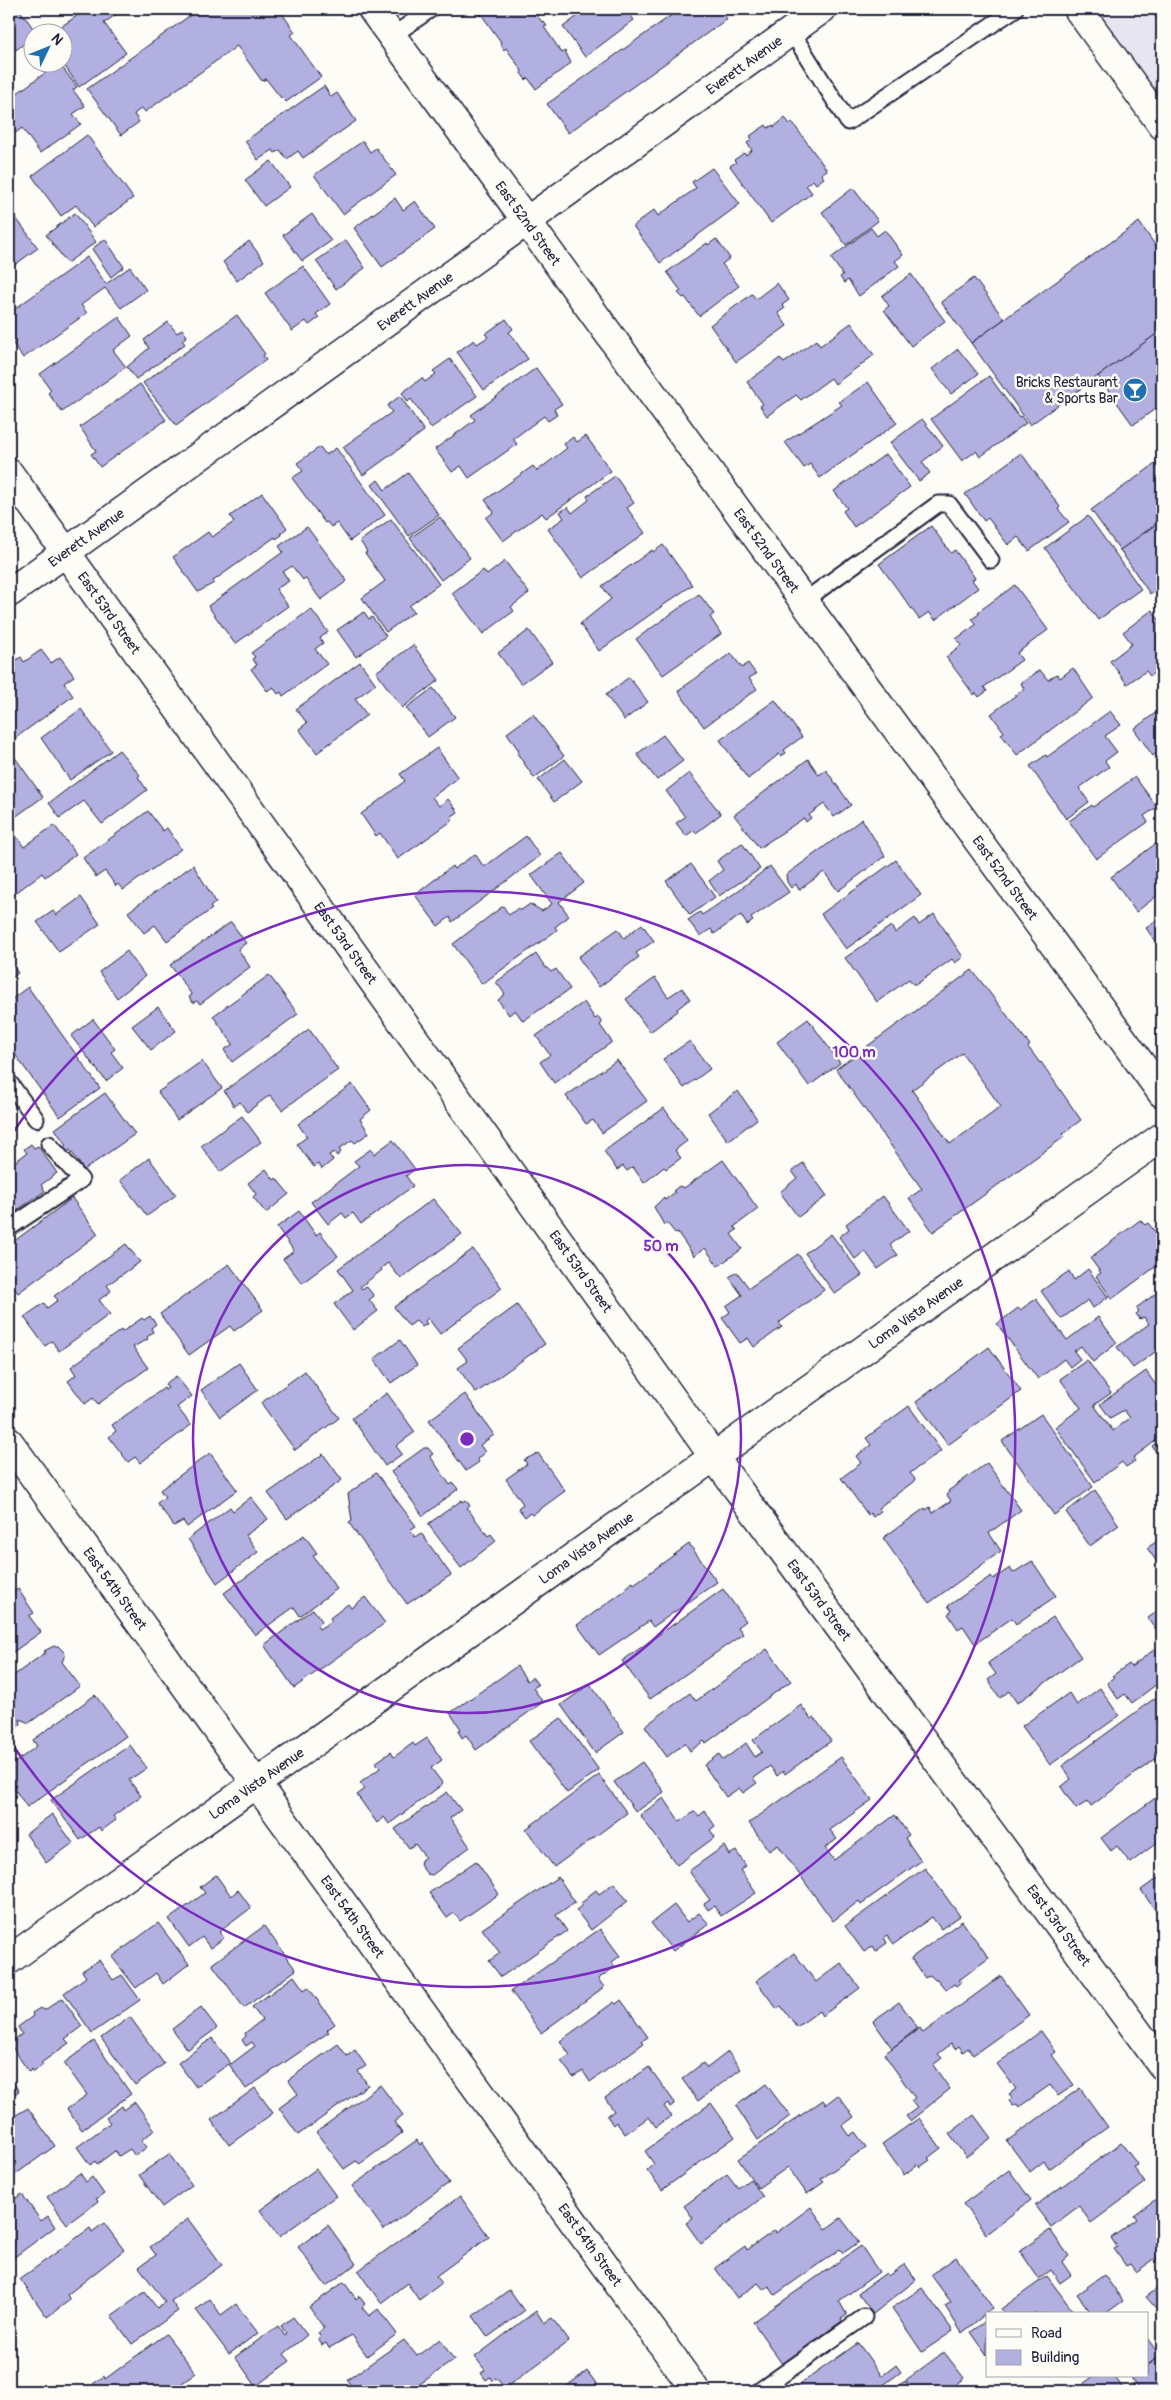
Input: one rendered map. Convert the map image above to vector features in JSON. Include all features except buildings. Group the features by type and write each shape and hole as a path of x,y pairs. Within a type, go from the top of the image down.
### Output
{"street":[{"name":"East 52nd Street","path":"372,9 1162,1093"},
{"name":"Everett Avenue","path":"9,593 822,9"},
{"path":"1078,9 1162,125"},
{"name":"East 53rd Street","path":"9,473 67,551 714,1457 1162,2065"},
{"name":"Loma Vista Avenue","path":"9,1960 1162,1137"},
{"name":"East 54th Street","path":"9,1442 696,2391"}],"lane":[{"path":"392,36 430,9"},
{"path":"791,31 848,122 1015,9"},
{"path":"804,601 938,504 949,504 990,560"},
{"path":"9,1082 36,1119"},
{"path":"9,1228 81,1180 49,1144"},
{"path":"759,2391 864,2317"}],"shaded area":[{"path":"1070,9 1162,9 1162,136"}],"place":[{"name":"Bricks Restaurant & Sports Bar","path":"1135,390"}]}
